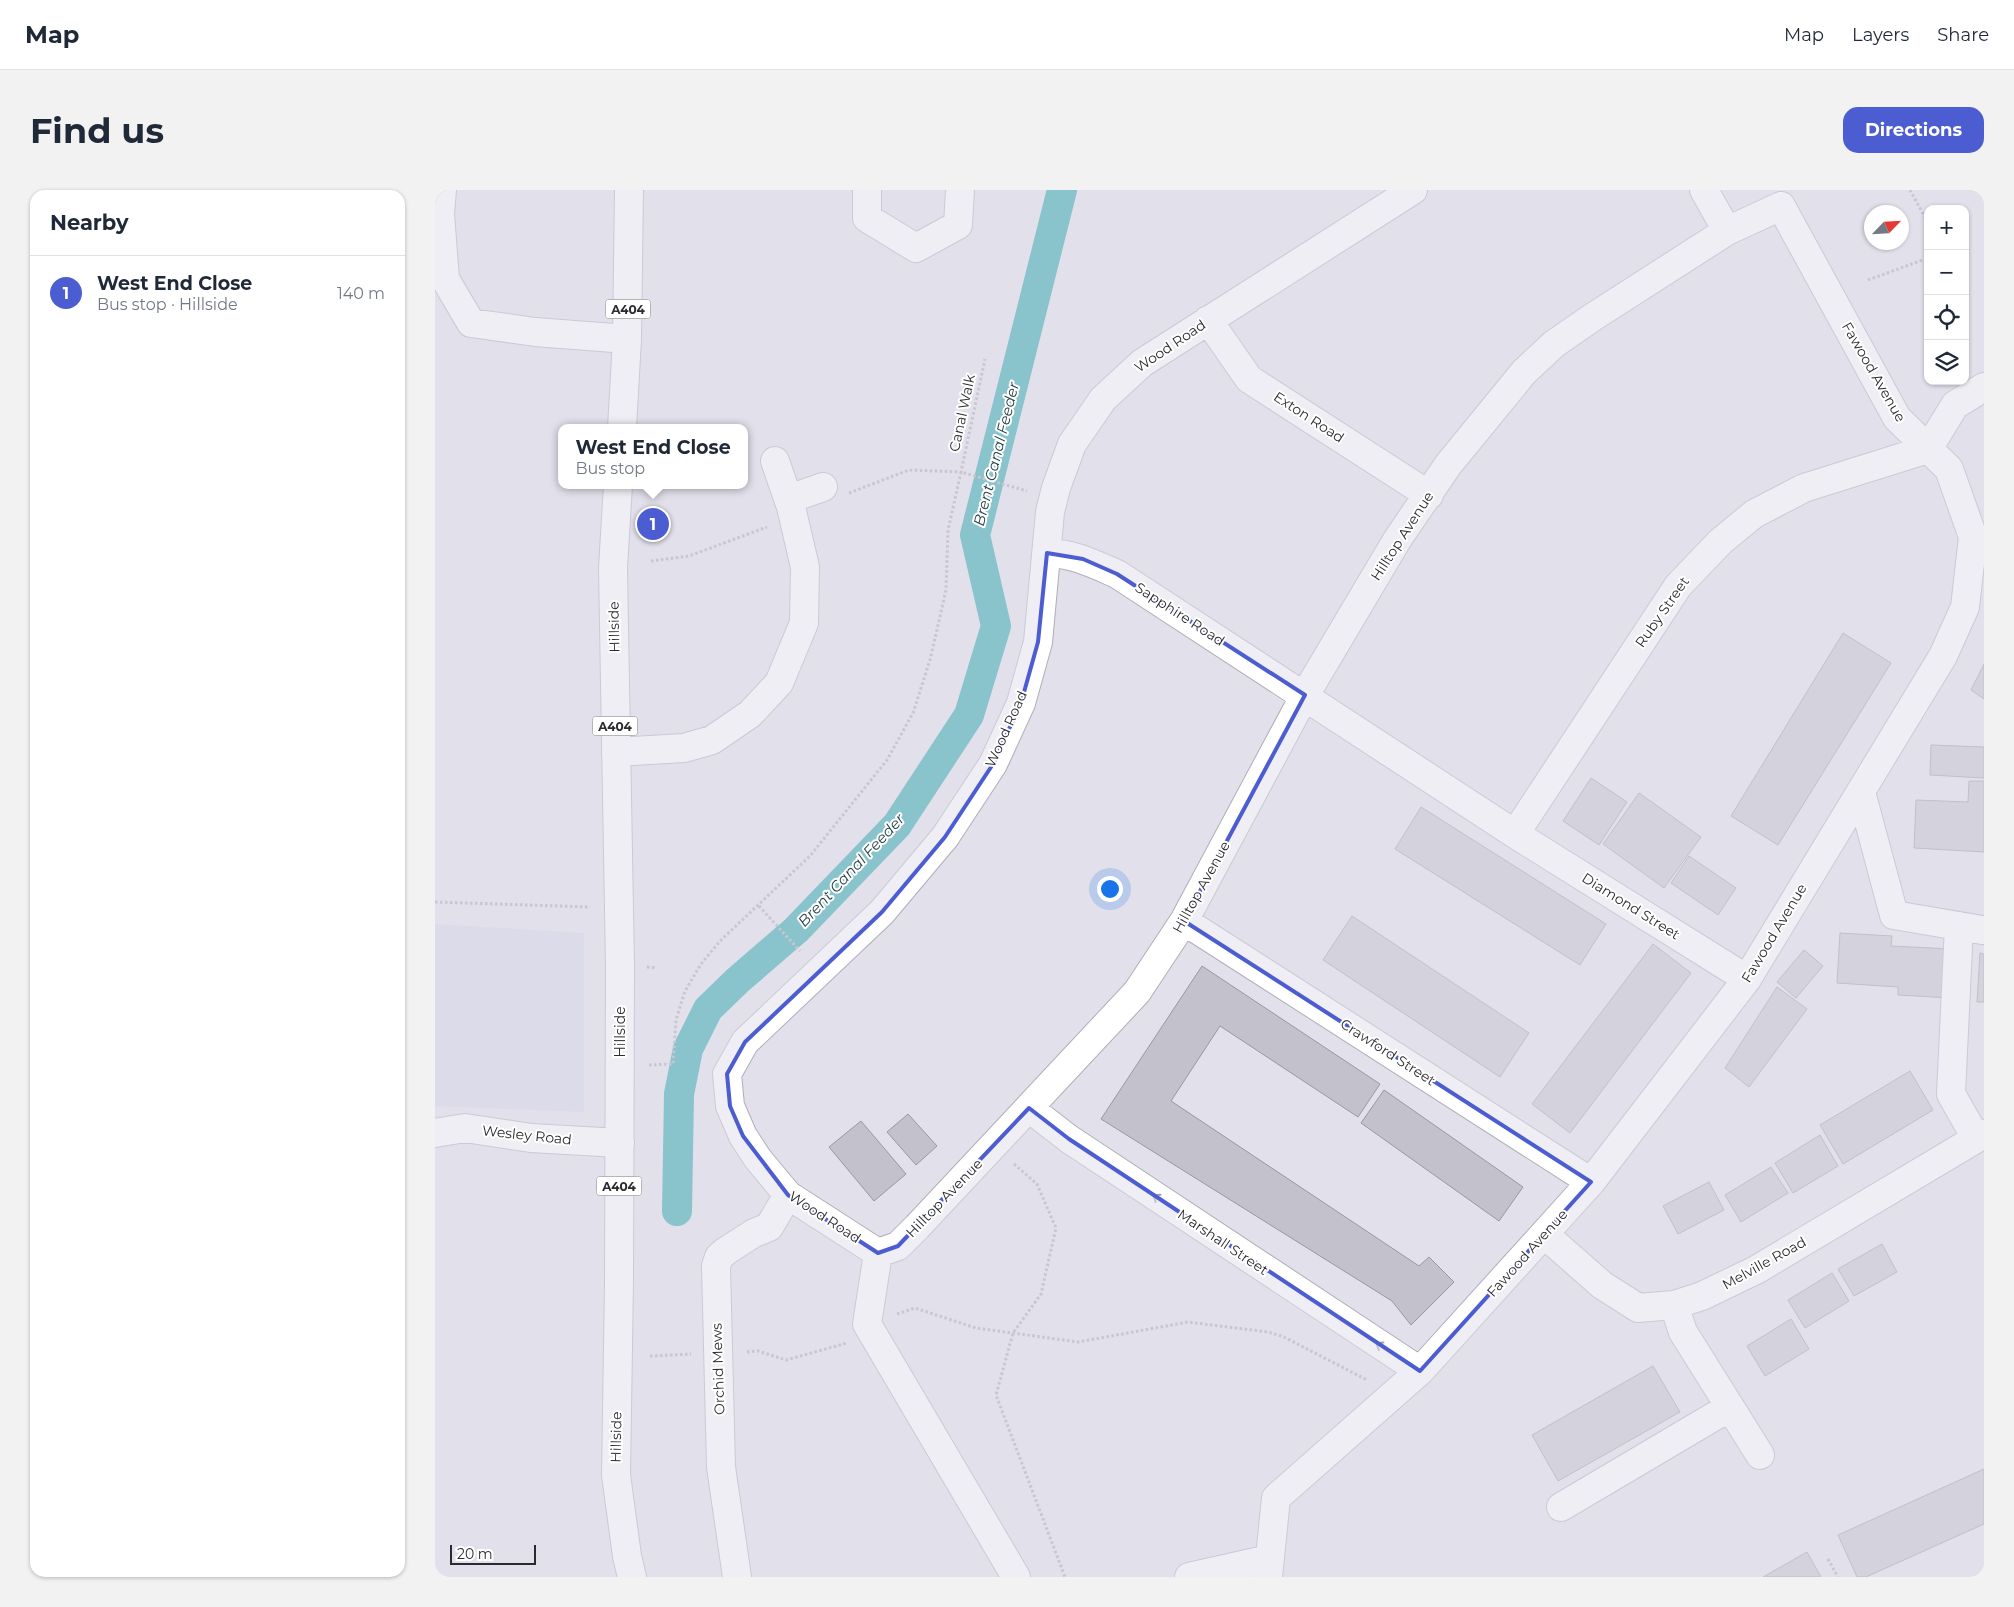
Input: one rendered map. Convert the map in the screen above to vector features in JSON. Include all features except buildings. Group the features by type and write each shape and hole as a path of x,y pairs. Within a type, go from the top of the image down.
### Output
{"street":[{"path":"442,190 440,214 445,279 471,323 535,332 627,339"},
{"name":"A404","path":"622,424 627,339 629,190"},
{"path":"867,190 867,218 916,248 958,225 960,190"},
{"name":"Wood Road","path":"879,1253 788,1195 758,1159 743,1136 730,1106 727,1074 745,1042 888,905 945,837 993,764 1021,703 1038,642 1050,512 1056,488 1072,444 1103,399 1142,363 1413,190"},
{"path":"1704,190 1727,231"},
{"name":"Hilltop Avenue","path":"879,1253 898,1246 1137,992 1184,921 1305,695 1397,540 1448,465 1524,372 1554,344 1593,317 1727,231 1784,198"},
{"name":"Fawood Avenue","path":"1269,1568 1276,1498 1420,1371 1591,1182 1747,979 1943,656 1965,607 1973,537 1949,469 1897,418 1784,198"},
{"name":"Exton Road","path":"1208,320 1249,379 1429,495"},
{"path":"1928,449 1955,405 1984,387"},
{"name":"Ruby Street","path":"1515,834 1678,586 1720,542 1754,514 1803,488 1928,449"},
{"path":"616,752 684,748 712,740 750,714 779,683 804,623 805,567 790,503 775,460"},
{"path":"790,503 823,487"},
{"name":"Hillside","path":"618,489 613,568 620,967 619,1291 616,1475 631,1577"},
{"name":"Sapphire Road","path":"1047,553 1060,553 1083,559 1117,574 1305,695"},
{"name":"Diamond Street","path":"1305,695 1515,834 1747,979"},
{"path":"1861,792 1894,915 1971,928 1951,1094 1980,1136"},
{"name":"Crawford Street","path":"1184,921 1591,1182"},
{"name":"Marshall Street","path":"1029,1108 1069,1139 1420,1371"},
{"name":"Wesley Road","path":"435,1133 465,1128 531,1138 619,1143"},
{"name":"Melville Road","path":"1544,1234 1602,1286 1638,1308 1674,1305 1702,1296 1756,1270 1980,1136"},
{"name":"Orchid Mews","path":"737,1577 721,1467 716,1266 719,1257 754,1233 769,1227 788,1195"},
{"path":"879,1253 867,1324 1016,1577"},
{"path":"1674,1305 1683,1332 1760,1455"},
{"path":"1561,1507 1730,1406"},
{"path":"1189,1577 1269,1568"}],"path":[{"path":"1911,190 1924,215"},
{"path":"1868,280 1924,259"},
{"name":"Canal Walk","path":"961,472 985,359"},
{"name":"Canal Walk","path":"875,483 909,470 961,472 1004,484"},
{"path":"655,1065 673,1064 676,1020 685,991 701,964 720,941 811,856 887,760 913,713 931,660 946,590 948,530 961,472"},
{"path":"651,560 689,556 778,523 790,503"},
{"path":"435,902 590,907"},
{"path":"759,906 798,948"},
{"path":"993,1146 1037,1184 1056,1228 1041,1294 1013,1333 996,1395 1065,1577"},
{"path":"915,1308 976,1328 1078,1342 1188,1322 1268,1332 1283,1337 1394,1394"},
{"path":"650,1356 757,1351 786,1360 857,1340 867,1324"},
{"path":"1828,1559 1838,1577"}],"highlighted area":[{"path":"1047,553 1083,559 1117,574 1305,695 1184,921 1591,1182 1420,1371 1069,1139 1029,1108 898,1246 878,1253 788,1195 743,1136 730,1106 727,1074 745,1042 882,912 945,837 993,764 1021,703 1038,642"}],"shaded area":[{"path":"435,924 584,933 584,1112 435,1106"}],"waterway":[{"name":"Brent Canal Feeder","path":"677,1211 679,1094 688,1049 708,1009 738,980 796,930 897,825 969,715 996,626 975,535 1062,190"}],"place":[{"name":"West End Close","path":"653,524"}]}
